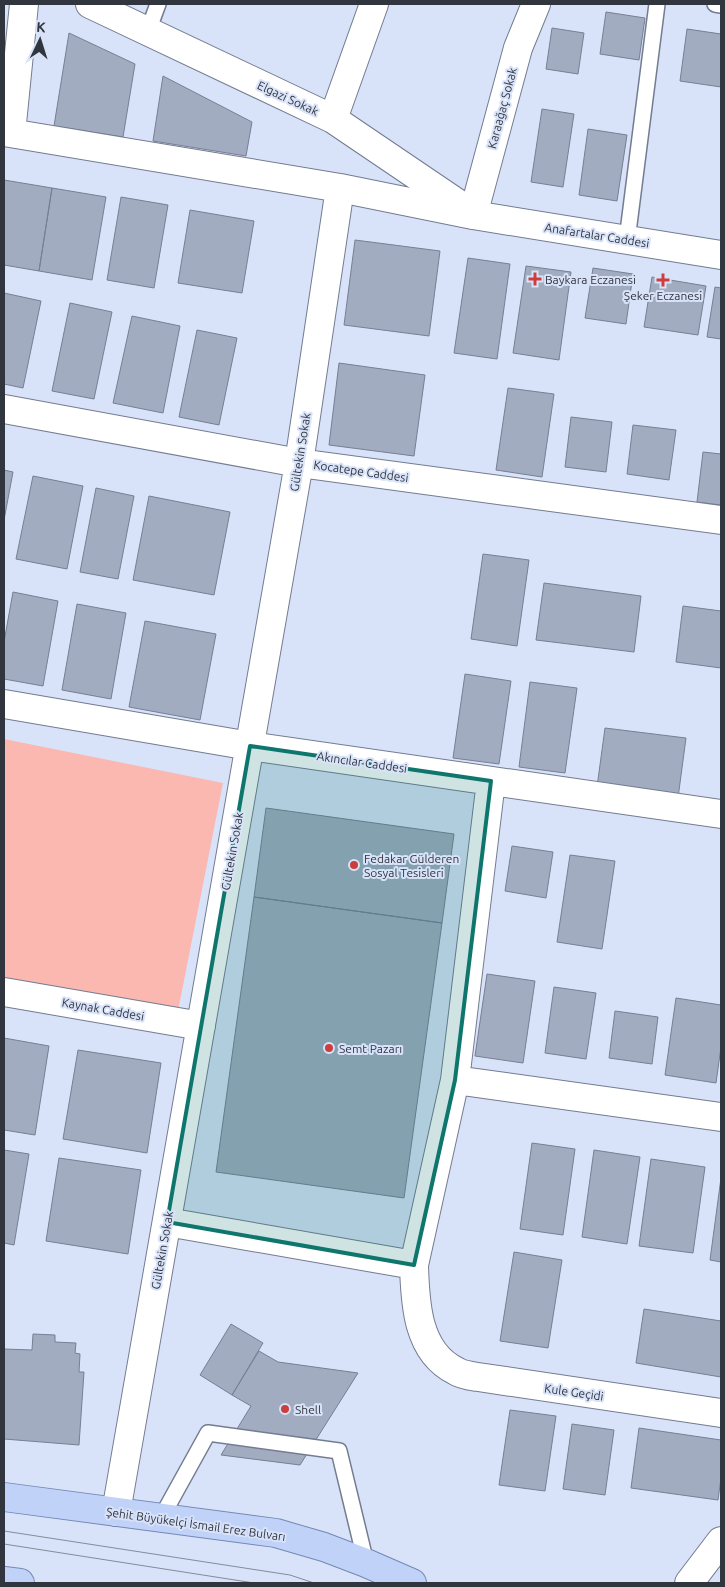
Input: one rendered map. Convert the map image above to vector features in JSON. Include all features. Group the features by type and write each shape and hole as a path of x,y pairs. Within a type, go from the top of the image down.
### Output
{"main road":[{"name":"Şehit Büyükelçi İsmail Erez Bulvarı","path":"4,1497 276,1533 324,1547 412,1583"},
{"path":"4,1581 20,1583"}],"street":[{"path":"7,133 24,4"},
{"name":"Elgazi Sokak","path":"90,4 333,119 473,214"},
{"path":"333,119 374,4"},
{"name":"Karaağaç Sokak","path":"473,214 518,48 536,4"},
{"name":"Anafartalar Caddesi","path":"7,133 340,188 473,214 721,255"},
{"name":"Gültekin Sokak","path":"116,1512 299,463 340,188"},
{"name":"Kocatepe Caddesi","path":"4,409 299,463 721,520"},
{"name":"Akıncılar Caddesi","path":"4,704 250,746 721,814"},
{"path":"167,1222 414,1265 456,1080 491,781"},
{"name":"Kaynak Caddesi","path":"4,992 201,1026"},
{"path":"456,1080 721,1117"},
{"name":"Kule Geçidi","path":"414,1265 415,1293 425,1339 433,1353 443,1363 457,1372 478,1378 721,1413"},
{"path":"689,1583 721,1541"}],"lane":[{"path":"148,32 158,4"},
{"path":"627,240 657,4"},
{"path":"715,4 721,5"},
{"path":"161,1518 208,1433 339,1451 366,1563"}],"highlighted area":[{"path":"250,746 491,781 455,1080 414,1265 167,1222"}],"shaded area":[{"path":"4,739 223,783 178,1011 4,977"}],"building":[{"path":"606,12 645,18 639,60 600,54"},
{"path":"552,28 584,33 578,74 546,69"},
{"path":"687,29 721,34 721,87 680,81"},
{"path":"69,33 135,64 123,137 54,126"},
{"path":"163,76 252,122 246,156 153,141"},
{"path":"542,109 574,114 563,187 531,182"},
{"path":"588,129 627,135 617,201 579,195"},
{"path":"4,180 52,188 39,271 4,265"},
{"path":"52,188 106,197 92,280 39,271"},
{"path":"121,197 168,205 154,288 107,280"},
{"path":"190,210 254,221 242,293 178,283"},
{"path":"355,240 440,251 429,336 344,325"},
{"path":"468,258 510,264 497,359 454,353"},
{"path":"526,266 571,272 559,360 513,353"},
{"path":"593,268 633,274 626,324 585,318"},
{"path":"652,277 706,286 698,335 644,327"},
{"path":"715,287 721,288 721,339 707,337"},
{"path":"4,293 41,301 23,388 4,384"},
{"path":"70,303 112,312 94,399 52,391"},
{"path":"132,316 180,326 163,413 113,403"},
{"path":"197,330 237,338 219,425 179,417"},
{"path":"339,363 425,375 414,456 329,445"},
{"path":"508,388 554,394 542,477 496,470"},
{"path":"571,417 612,422 606,472 565,467"},
{"path":"633,425 676,430 669,480 627,474"},
{"path":"703,452 721,454 721,505 697,502"},
{"path":"4,470 13,472 4,520"},
{"path":"33,476 83,486 67,569 16,559"},
{"path":"96,488 134,496 118,579 80,572"},
{"path":"149,496 230,512 214,595 133,580"},
{"path":"483,554 529,560 517,646 471,639"},
{"path":"544,583 641,596 634,652 536,640"},
{"path":"13,592 58,601 43,686 4,679 4,642"},
{"path":"77,604 126,613 111,699 62,690"},
{"path":"683,606 721,611 721,668 676,662"},
{"path":"145,621 216,634 200,720 129,707"},
{"path":"465,674 511,681 499,764 453,758"},
{"path":"530,682 577,688 565,773 519,767"},
{"path":"605,728 686,738 678,798 597,787"},
{"name":"Fedakar Gülderen Sosyal Tesisleri","path":"266,808 454,834 442,923 254,897"},
{"path":"512,846 553,852 546,898 505,891"},
{"path":"570,855 615,861 602,949 557,942"},
{"name":"Semt Pazarı","path":"254,897 442,923 404,1198 216,1172"},
{"path":"487,974 535,981 523,1063 475,1056"},
{"path":"554,987 596,993 586,1059 545,1053"},
{"path":"676,998 721,1005 721,1047 716,1083 665,1075"},
{"path":"615,1011 658,1017 652,1064 609,1058"},
{"path":"4,1038 49,1046 35,1135 4,1130"},
{"path":"78,1050 161,1063 147,1153 63,1139"},
{"path":"532,1143 575,1149 563,1235 520,1229"},
{"path":"4,1150 29,1154 14,1245 4,1243"},
{"path":"594,1150 640,1157 627,1244 582,1237"},
{"path":"59,1158 141,1170 128,1254 46,1241"},
{"path":"651,1159 705,1167 693,1253 639,1246"},
{"path":"721,1178 721,1262 710,1260"},
{"path":"514,1252 562,1260 548,1348 500,1341"},
{"path":"644,1309 721,1321 721,1377 636,1363"},
{"path":"231,1324 263,1343 232,1395 200,1375"},
{"path":"33,1334 55,1335 55,1342 76,1343 75,1353 80,1354 79,1372 84,1372 79,1445 4,1439 4,1349 32,1350"},
{"path":"259,1351 278,1362 358,1373 300,1465 221,1455 251,1406 232,1395"},
{"path":"510,1410 556,1416 545,1491 499,1485"},
{"path":"572,1424 614,1430 605,1495 563,1489"},
{"path":"639,1428 721,1440 721,1478 718,1500 631,1488"}],"tram line":[{"path":"4,1531 290,1575 314,1583"},
{"path":"4,1544 254,1583"}],"place":[{"name":"Baykara Eczanesi","path":"535,279"},
{"name":"Şeker Eczanesi","path":"663,280"},
{"name":"Fedakar Gülderen Sosyal Tesisleri","path":"354,865"},
{"name":"Semt Pazarı","path":"329,1048"},
{"name":"Shell","path":"285,1409"}]}
